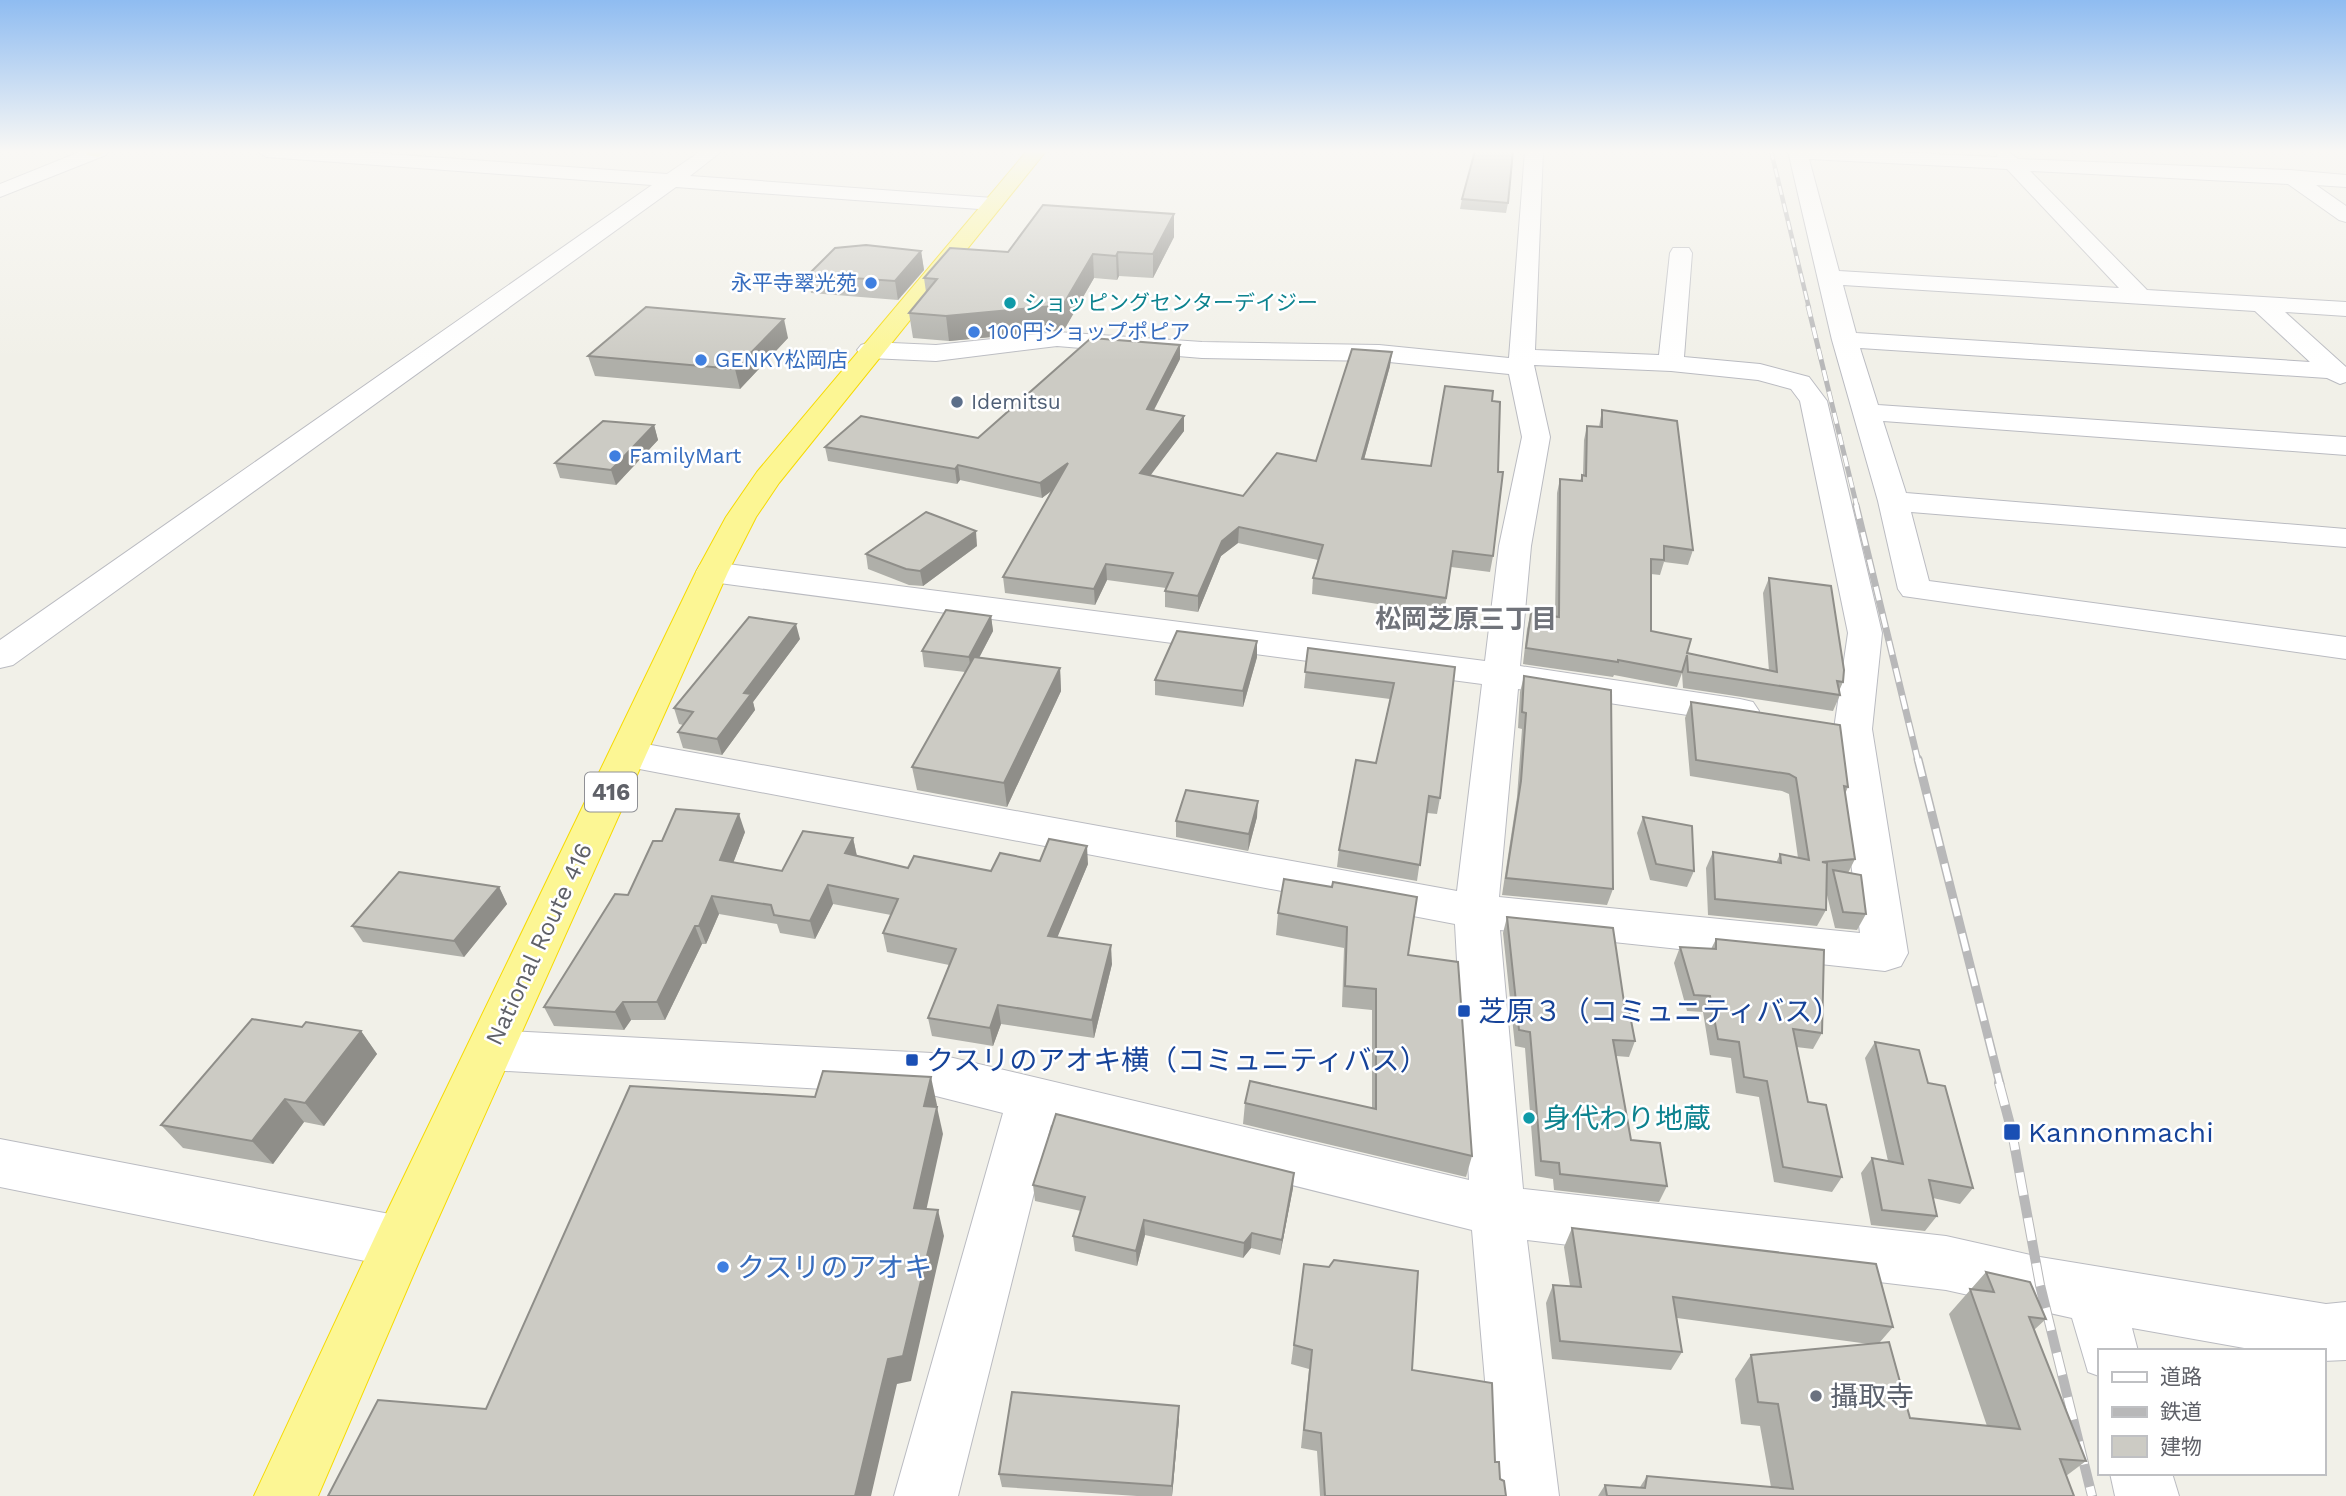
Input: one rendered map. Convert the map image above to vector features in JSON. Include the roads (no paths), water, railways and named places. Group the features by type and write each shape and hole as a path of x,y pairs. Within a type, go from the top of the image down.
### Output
{"highway":[{"name":"National Route 416","path":"286,1496 400,1242 712,572 741,517 767,478 979,221"}],"street":[{"path":"0,657 614,221"},
{"path":"1527,1496 1504,1294 1476,911 1515,546 1536,437 1522,362 1530,221"},
{"path":"1815,221 1915,589 2346,648"},
{"path":"2068,221 2140,296"},
{"path":"1671,363 1682,253"},
{"path":"1829,277 2346,309"},
{"path":"2262,304 2340,376"},
{"path":"629,754 1476,911 1885,953 1840,727 1865,633 1813,401 1800,383 1773,376 1671,363 1522,362 1379,353 1202,350 1057,340 936,353 870,351"},
{"path":"1845,340 2340,376"},
{"path":"1867,412 2346,446"},
{"path":"1893,501 2346,538"},
{"path":"712,572 1503,675 1772,716"},
{"path":"490,1050 932,1074 1500,1212 1946,1263 2040,1285 2326,1332 2346,1331"},
{"path":"926,1496 1033,1097"},
{"path":"0,1163 400,1242"},
{"path":"2094,1294 2108,1349"},
{"path":"2142,1475 2147,1496"}],"railway":[{"path":"1788,221 1809,308"},
{"path":"1808,306 1857,507"},
{"path":"1856,505 1918,761"},
{"path":"1918,759 2000,1084"},
{"path":"1999,1083 2012,1132 2040,1285 2092,1496"}],"place":[{"name":"永平寺翠光苑","path":"871,283"},
{"name":"ショッピングセンターデイジー","path":"1010,303"},
{"name":"100円ショップポピア","path":"974,332"},
{"name":"GENKY松岡店","path":"701,360"},
{"name":"Idemitsu","path":"957,402"},
{"name":"FamilyMart","path":"615,456"},
{"name":"芝原３（コミュニティバス）","path":"1464,1011"},
{"name":"クスリのアオキ横（コミュニティバス）","path":"912,1060"},
{"name":"身代わり地蔵","path":"1529,1118"},
{"name":"Kannonmachi","path":"2012,1132"},
{"name":"クスリのアオキ","path":"723,1267"},
{"name":"攝取寺","path":"1816,1396"}],"district":[{"name":"松岡芝原三丁目","path":"1466,619"}]}
